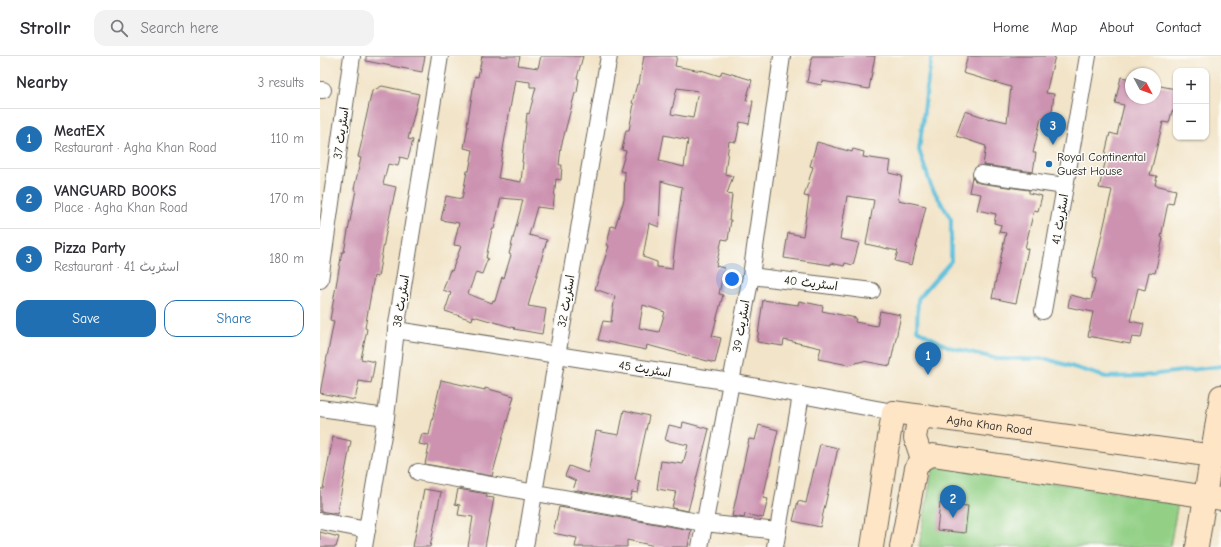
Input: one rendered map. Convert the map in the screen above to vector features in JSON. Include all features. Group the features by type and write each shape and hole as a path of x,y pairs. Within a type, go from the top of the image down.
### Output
{"street":[{"name":"اسٹریٹ 37","path":"320,280 352,56"},
{"name":"اسٹریٹ 38","path":"364,547 386,417 396,330 440,56"},
{"name":"اسٹریٹ 32","path":"525,547 609,56"},
{"name":"اسٹریٹ 39","path":"700,547 751,276 782,56"},
{"name":"اسٹریٹ 41","path":"1043,311 1088,56"},
{"path":"981,174 1066,186"},
{"name":"اسٹریٹ 40","path":"751,276 872,291"},
{"name":"اسٹریٹ 45","path":"396,330 731,382 893,412"},
{"path":"775,547 801,395"},
{"path":"1197,547 1213,498 1221,396"},
{"path":"320,408 386,417"},
{"path":"872,547 893,412"},
{"name":"Agha Khan Road","path":"893,412 1216,457"},
{"path":"901,547 919,463 915,438 917,426 925,416"},
{"path":"885,461 919,463 933,455 1213,498"},
{"path":"418,472 704,523 778,531"},
{"path":"320,521 367,530"}],"green space":[{"path":"933,465 1178,502 1170,547 919,547"}],"building":[{"path":"366,56 425,56 422,72 366,61"},
{"path":"482,56 520,56 518,65 538,68 541,56 583,56 577,78 579,79 577,93 575,93 561,147 559,165 562,165 561,180 556,179 553,209 537,207 529,235 547,240 528,306 546,309 542,334 514,329 515,328 473,316 472,320 445,311 451,293 443,290 461,246 454,245 459,223 441,220 446,196 462,199 467,171 469,171 473,150 464,148 475,76 478,77","holes":["515,80 530,82 530,87 536,87 529,114 527,113 521,182 498,178","501,198 523,200 509,254 511,255 504,278 502,277 495,301 493,300 492,303 468,294 476,272 482,274 488,258 486,258 492,229 494,229"]},
{"path":"644,56 677,56 675,66 701,70 720,76 722,71 752,80 746,100 753,101 749,124 740,122 736,142 729,141 725,174 733,176 727,194 732,195 729,220 731,220 728,240 722,239 716,266 724,268 719,294 723,295 712,336 721,338 715,363 647,345 646,350 598,340 603,321 611,322 615,296 595,289 609,246 607,245 611,226 615,227 624,200 625,172 620,171 626,151 622,150 626,130 629,130 634,104 632,103 637,84 639,84","holes":["677,88 698,91 693,118 671,114","664,135 688,140 684,167 659,161","661,181 682,187 672,269 657,267 657,262 643,257 649,223 659,227","643,305 665,312 659,332 639,328"]},
{"path":"812,56 875,56 869,89 822,81 821,85 807,82"},
{"path":"968,56 1055,56 1046,93 1054,94 1051,120 1041,118 1033,153 1036,153 1033,172 983,165 986,146 956,136 965,111 990,119 1007,122 1011,87 963,73"},
{"path":"1121,77 1125,78 1125,104 1161,104 1161,86 1173,88 1173,111 1169,123 1163,122 1150,175 1157,176 1155,185 1176,190 1173,204 1168,203 1161,237 1163,238 1155,273 1149,272 1145,290 1138,288 1130,321 1144,324 1141,338 1132,337 1130,344 1088,336 1093,312 1068,307 1070,295 1091,300 1096,279 1092,278 1112,190 1099,188 1110,133 1117,135 1124,105 1115,103"},
{"path":"382,86 419,94 408,139 413,140 408,159 400,157 398,166 388,164 383,184 396,187 378,277 374,276 365,328 367,329 361,359 375,362 371,383 359,381 355,400 320,393 334,321 330,320 342,252 344,252 356,190 354,189 361,158 358,157 362,136 372,91"},
{"path":"817,142 852,152 853,149 864,152 863,157 891,161 889,173 902,176 898,200 926,206 912,265 895,261 898,251 866,244 874,200 847,196 840,239 859,243 853,265 845,263 844,266 831,263 831,265 784,258 788,233 803,236 809,197 804,196 813,167 810,166"},
{"path":"972,177 979,183 1029,190 1029,193 1042,196 1038,211 1034,210 1025,248 1028,249 1016,303 992,298 1006,233 999,232 1001,225 994,223 996,214 977,210 981,194 969,192"},
{"path":"763,300 798,305 799,301 823,306 822,311 856,318 855,322 877,326 880,311 901,315 890,366 863,361 849,365 818,359 821,348 784,340 783,346 757,342"},
{"path":"441,380 485,390 485,388 514,396 492,476 425,464 429,446 419,444 422,434 429,435"},
{"path":"624,410 649,416 635,480 640,481 638,493 632,492 630,500 573,490 576,481 565,476 569,466 588,473 596,431 619,435"},
{"path":"683,422 709,429 688,511 672,508 676,492 657,489 661,461 683,464 688,445 665,440 669,425 682,428"},
{"path":"759,425 778,430 763,498 768,499 763,518 745,514 744,518 732,516 749,439 755,440"},
{"path":"333,437 351,441 337,514 320,511 320,489 323,489"},
{"path":"820,444 838,448 820,527 793,521 798,501 806,503"},
{"path":"424,489 441,492 430,547 413,547"},
{"path":"458,489 487,494 486,497 494,498 485,547 468,547 473,517 458,515 460,505 455,504"},
{"path":"940,503 968,506 965,533 937,530"},
{"path":"559,507 691,530 688,547 660,547 627,540 627,547 575,547 577,538 553,533"},
{"path":"320,532 339,537 336,547 320,547"}],"waterway":[{"path":"932,56 919,150 931,186 951,219 951,261 918,299 917,330 949,347 998,359 1047,359 1106,377 1143,376 1221,366"}],"place":[{"name":"Pizza Party","path":"1053,145"},
{"name":"Royal Continental Guest House","path":"1049,164"},
{"name":"MeatEX","path":"928,375"},
{"name":"VANGUARD BOOKS","path":"953,518"}]}
